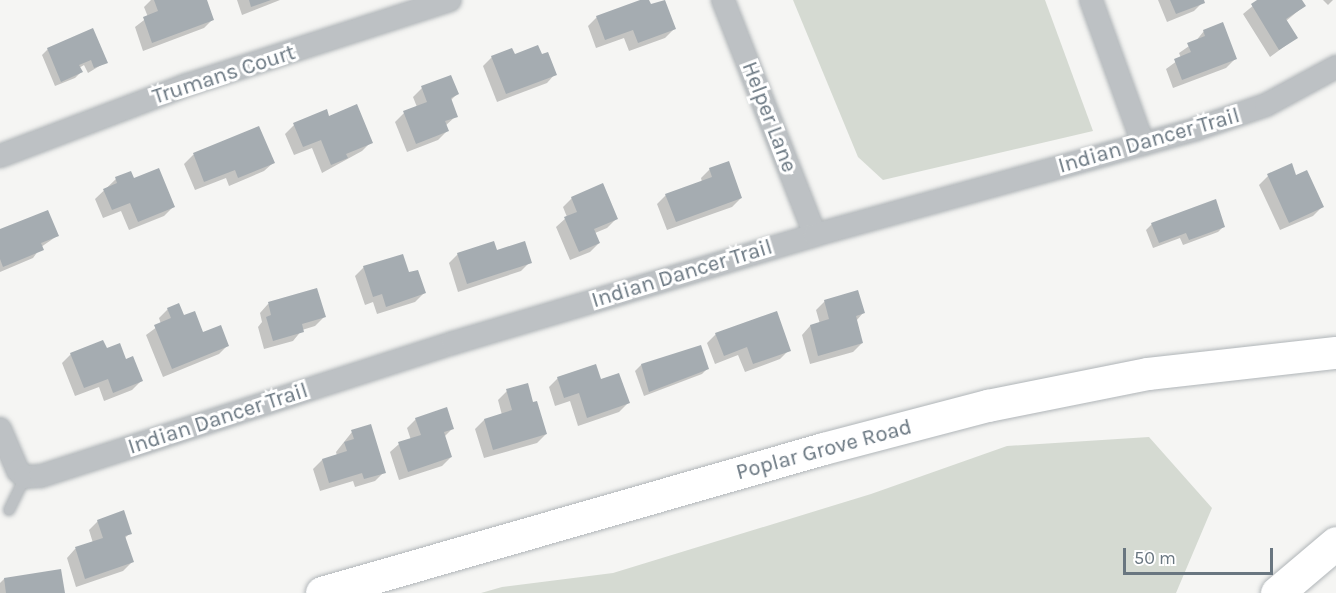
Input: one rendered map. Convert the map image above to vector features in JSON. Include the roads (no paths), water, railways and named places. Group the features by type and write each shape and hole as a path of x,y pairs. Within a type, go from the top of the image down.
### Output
{"main road":[{"name":"Poplar Grove Road","path":"322,593 824,449 988,406 1148,374 1336,353"},
{"path":"1277,593 1336,543"}],"street":[{"name":"Trumans Court","path":"0,156 187,85 450,0"},
{"name":"Helper Lane","path":"723,0 815,235"},
{"path":"1091,0 1143,144"},
{"name":"Indian Dancer Trail","path":"25,477 41,476 453,343 815,235 1143,144 1266,105 1336,67"},
{"path":"0,429 14,464 25,477"}],"lane":[{"path":"9,510 25,477"}]}
